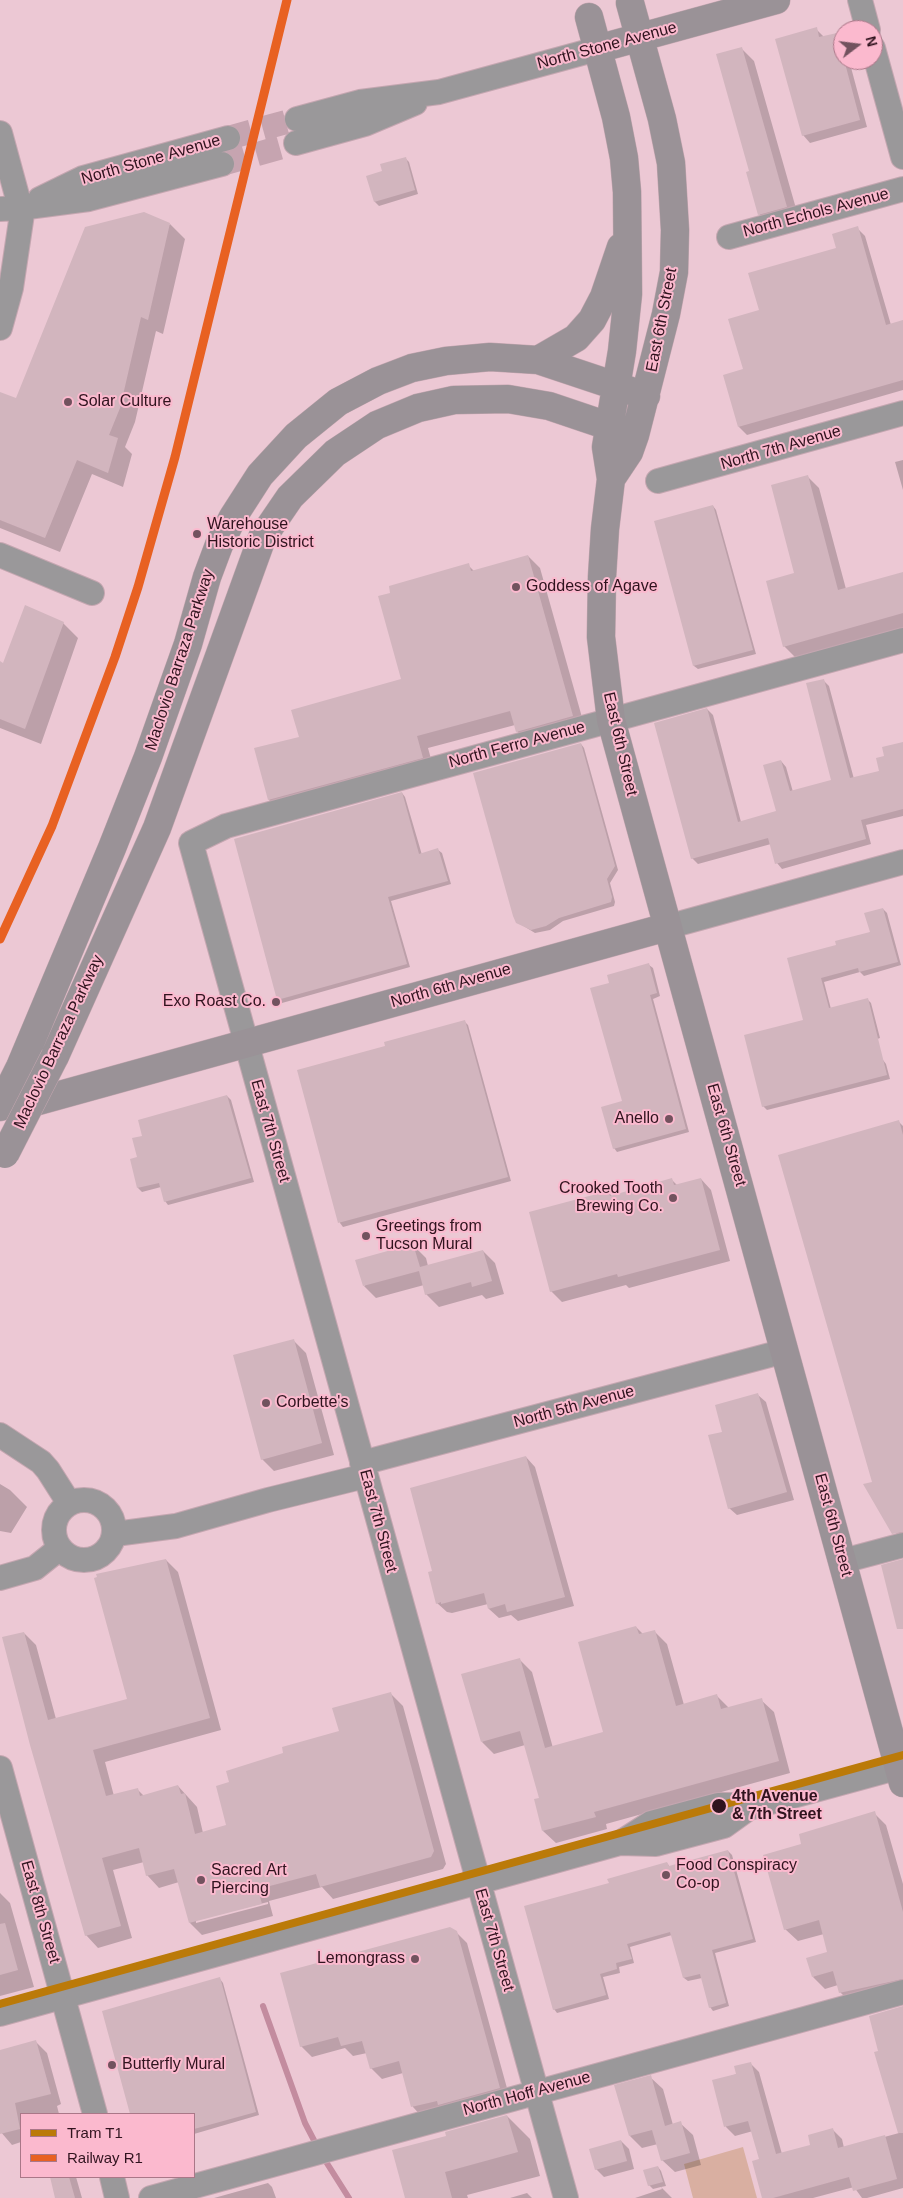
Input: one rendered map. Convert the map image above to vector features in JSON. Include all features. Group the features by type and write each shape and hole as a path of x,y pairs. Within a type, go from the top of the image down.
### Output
{"main road":[{"name":"North Stone Avenue","path":"597,49 776,0"},
{"name":"East 6th Street","path":"612,479 629,452 635,435 666,314 674,272 675,230 671,163 662,119 630,2"},
{"name":"East 6th Street","path":"589,17 616,117 624,158 628,224 628,294 622,350 606,447 612,479 605,529 601,637 611,720 902,1772"},
{"path":"538,360 576,338 592,320 604,297 628,224"},
{"name":"Maclovio Barraza Parkway","path":"0,1107 20,1067 148,757 188,644 207,578 219,546 233,516 260,475 296,436 338,402 378,381 412,368 446,361 490,357 538,360 646,396"},
{"name":"Maclovio Barraza Parkway","path":"3,1159 55,1056 157,828 212,682 262,538 290,497 335,453 377,425 418,408 454,400 508,399 550,406 609,428 635,435"},
{"name":"North 6th Avenue","path":"0,1112 667,927"}],"street":[{"path":"860,0 865,20"},
{"name":"North Stone Avenue","path":"296,119 360,102 439,92 597,49"},
{"path":"879,70 903,157"},
{"name":"North Stone Avenue","path":"296,143 365,124 439,92"},
{"path":"0,133 10,209 22,219 16,265 0,328"},
{"name":"North Stone Avenue","path":"10,209 83,178 228,138"},
{"name":"North Stone Avenue","path":"10,209 89,199 222,164"},
{"name":"North Echols Avenue","path":"729,237 903,189"},
{"name":"North 7th Avenue","path":"658,481 903,413"},
{"path":"0,555 92,593"},
{"name":"North Ferro Avenue","path":"191,843 226,826 903,640"},
{"name":"East 7th Street","path":"191,843 566,2198"},
{"name":"North 6th Avenue","path":"667,927 903,862"},
{"name":"North 5th Avenue","path":"115,1534 176,1526 268,1500 364,1469 785,1351"},
{"path":"0,1435 41,1462 69,1503"},
{"path":"88,1499 105,1507 111,1515 115,1534 106,1551 98,1557 88,1560 73,1558 60,1548 54,1529 56,1518 61,1510 69,1503 88,1499"},
{"path":"843,1561 903,1545"},
{"path":"0,1578 35,1568 60,1548"},
{"name":"East 8th Street","path":"0,1768 95,2113"},
{"path":"0,2014 620,1843 651,1823 718,1805 742,1805 749,1808 902,1772"},
{"name":"North Hoff Avenue","path":"151,2198 903,1992"},
{"path":"112,2178 117,2198"}],"shaded area":[{"path":"743,2147 757,2198 693,2198 684,2164"}],"building":[{"path":"817,27 819,37 833,34 833,70 847,70 860,120 802,136 775,39"},
{"path":"742,47 787,207 758,215 746,172 749,171 716,54"},
{"path":"406,157 415,190 374,202 366,176 382,171 380,164"},
{"path":"144,212 170,223 148,320 141,317 120,408 109,435 118,438 108,473 77,460 45,538 0,520 0,392 16,398 85,227"},
{"path":"858,226 886,325 903,320 903,380 738,427 723,375 743,369 728,319 759,310 748,273 836,248 832,234"},
{"path":"808,475 838,590 903,572 903,613 783,647 766,581 794,573 771,485"},
{"path":"713,505 753,650 693,666 654,521"},
{"path":"528,555 573,716 516,732 510,711 417,736 423,758 268,800 254,748 299,737 291,710 401,679 378,596 390,593 389,586 469,563 471,571"},
{"path":"25,605 64,622 25,729 0,719 0,661 3,663"},
{"path":"824,679 850,778 879,771 876,758 884,756 882,747 903,742 903,809 861,820 866,839 775,864 768,838 691,859 654,723 707,708 738,822 776,811 763,765 781,760 790,791 831,780 806,683"},
{"path":"581,743 615,866 607,879 612,897 611,902 559,918 546,926 531,930 516,923 513,916 473,773"},
{"path":"402,792 419,854 438,848 448,881 388,897 407,964 277,1000 234,839"},
{"path":"883,908 898,962 859,972 858,968 821,978 829,1008 868,998 887,1075 762,1107 744,1035 803,1020 787,958 836,945 835,941 870,932 864,913"},
{"path":"649,963 657,993 650,995 686,1129 613,1149 601,1107 622,1101 590,988 609,983 607,975"},
{"path":"465,1020 508,1177 338,1223 297,1070 385,1046 384,1042"},
{"path":"227,1095 251,1178 164,1202 159,1183 137,1188 130,1159 137,1157 132,1138 142,1136 138,1120"},
{"path":"899,1120 903,1135 903,1532 892,1534 863,1484 872,1482 778,1155"},
{"path":"672,1178 674,1185 701,1178 720,1250 618,1277 617,1274 550,1292 529,1212 608,1191 610,1196"},
{"path":"413,1244 420,1267 483,1250 492,1281 472,1287 471,1282 425,1295 419,1271 363,1286 355,1260"},
{"path":"294,1339 322,1443 261,1460 233,1355"},
{"path":"758,1393 787,1492 728,1509 708,1435 722,1432 715,1405"},
{"path":"526,1456 565,1597 507,1612 505,1604 488,1609 484,1593 436,1604 428,1572 432,1571 410,1488"},
{"path":"166,1559 210,1718 93,1750 106,1796 138,1788 140,1796 178,1785 181,1794 185,1793 195,1834 226,1825 216,1786 229,1782 226,1771 283,1753 282,1747 339,1731 332,1708 391,1692 434,1851 431,1857 320,1887 316,1874 258,1889 262,1904 189,1923 174,1869 146,1876 139,1848 102,1858 121,1926 85,1936 30,1745 2,1637 24,1632 48,1720 127,1699 94,1578 97,1577 96,1574"},
{"path":"903,1559 903,1629 897,1629 881,1565"},
{"path":"636,1626 639,1634 655,1630 676,1706 717,1694 721,1709 762,1698 779,1761 594,1812 596,1817 542,1831 534,1799 539,1798 520,1731 481,1742 461,1674 520,1658 545,1748 603,1732 578,1642"},
{"path":"875,1811 903,1912 903,1979 839,1993 833,1971 812,1977 806,1958 827,1952 819,1920 784,1930 763,1855 801,1844 799,1834"},
{"path":"728,1850 753,1939 712,1950 726,2003 709,2008 700,1974 683,1978 670,1932 627,1944 632,1959 616,1963 617,1969 600,1974 606,1995 553,2010 524,1906 609,1883 607,1879 667,1862 669,1866"},
{"path":"5,1923 18,1970 0,1975 0,1924"},
{"path":"450,1927 457,1931 500,2088 438,2105 437,2101 411,2107 399,2061 370,2069 362,2041 341,2046 338,2037 300,2047 280,1973"},
{"path":"220,1977 256,2112 195,2129 195,2113 130,2113 102,2011"},
{"path":"903,2006 903,2133 898,2133 874,2052 878,2051 869,2016"},
{"path":"36,2040 51,2094 15,2103 20,2129 0,2134 0,2050"},
{"path":"751,2062 776,2154 810,2145 808,2135 833,2128 838,2148 885,2135 897,2179 853,2191 849,2177 773,2198 762,2198 752,2161 759,2159 748,2121 724,2127 712,2080 736,2074 734,2066"},
{"path":"651,2075 665,2126 681,2121 690,2153 661,2161 652,2130 629,2136 614,2085"},
{"path":"507,2115 518,2152 445,2172 452,2198 405,2198 392,2150 446,2136 445,2132"},
{"path":"621,2140 627,2161 595,2170 589,2149"},
{"path":"658,2166 663,2182 648,2186 643,2170"},
{"path":"50,2178 69,2178 75,2198 55,2198"}],"waterway":[{"path":"263,2006 305,2123 318,2148"},
{"path":"323,2157 349,2198"}],"tunnel":[{"path":"228,138 297,119"},
{"path":"222,164 296,143"}],"railway":[{"path":"0,939 52,826 115,657 138,587 175,457 287,0"}],"tram line":[{"name":"T1","path":"0,2004 903,1755"}],"rail line":[{"name":"R1","path":"0,939 52,826 115,657 138,587 175,457 287,0"}],"place":[{"name":"Solar Culture","path":"68,402"},
{"name":"Warehouse Historic District","path":"197,534"},
{"name":"Goddess of Agave","path":"516,587"},
{"name":"Exo Roast Co.","path":"276,1002"},
{"name":"Anello","path":"669,1119"},
{"name":"Crooked Tooth Brewing Co.","path":"673,1198"},
{"name":"Greetings from Tucson Mural","path":"366,1236"},
{"name":"Corbette's","path":"266,1403"},
{"name":"4th Avenue & 7th Street","path":"719,1806"},
{"name":"Food Conspiracy Co-op","path":"666,1875"},
{"name":"Sacred Art Piercing","path":"201,1880"},
{"name":"Lemongrass","path":"415,1959"},
{"name":"Butterfly Mural","path":"112,2065"}]}
